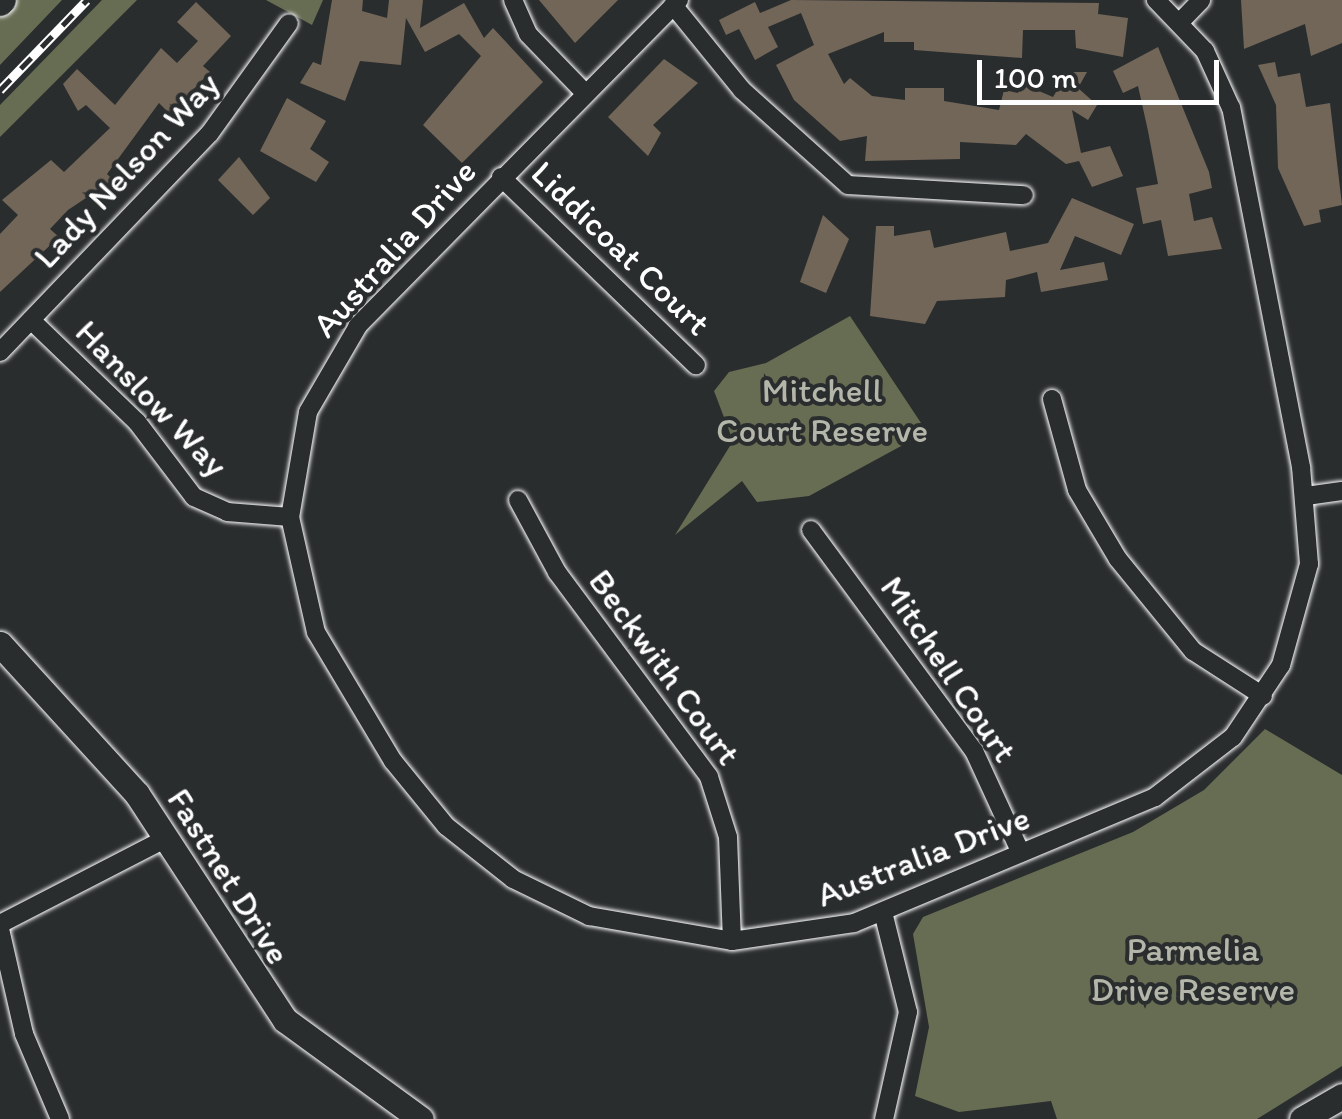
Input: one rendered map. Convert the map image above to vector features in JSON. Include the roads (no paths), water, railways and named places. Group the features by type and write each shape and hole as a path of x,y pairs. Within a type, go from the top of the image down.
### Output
{"street":[{"path":"513,0 528,34 584,91"},
{"name":"Australia Drive","path":"676,2 584,91 338,354 303,430 290,517 316,632 393,761 446,826 513,879 589,916 732,941 810,934 883,912 1180,781 1263,696 1306,585 1306,496 1236,125 1215,68 1181,22 1156,0"},
{"path":"1181,22 1202,0"},
{"path":"676,2 742,90 848,185 1024,195"},
{"name":"Lady Nelson Way","path":"0,352 210,134 288,23"},
{"name":"Liddicoat Court","path":"502,177 696,365"},
{"name":"Hanslow Way","path":"31,320 137,422 194,497 227,512 290,517"},
{"path":"1052,399 1077,490 1118,559 1193,651 1263,696"},
{"path":"1306,496 1342,491"},
{"name":"Beckwith Court","path":"518,500 557,572 713,787 731,857 732,941"},
{"name":"Mitchell Court","path":"810,530 974,751 1021,853"},
{"name":"Fastnet Drive","path":"0,644 90,735 166,839 285,1020 342,1070 421,1119"},
{"path":"60,1119 24,1034 0,926 166,839"},
{"path":"883,912 908,1012 884,1119"},
{"path":"1302,1119 1342,1096"}],"railway":[{"path":"0,90 87,0"}],"park label":[{"name":"Mitchell Court Reserve","path":"822,410"},
{"name":"Parmelia Drive Reserve","path":"1193,969"}]}
